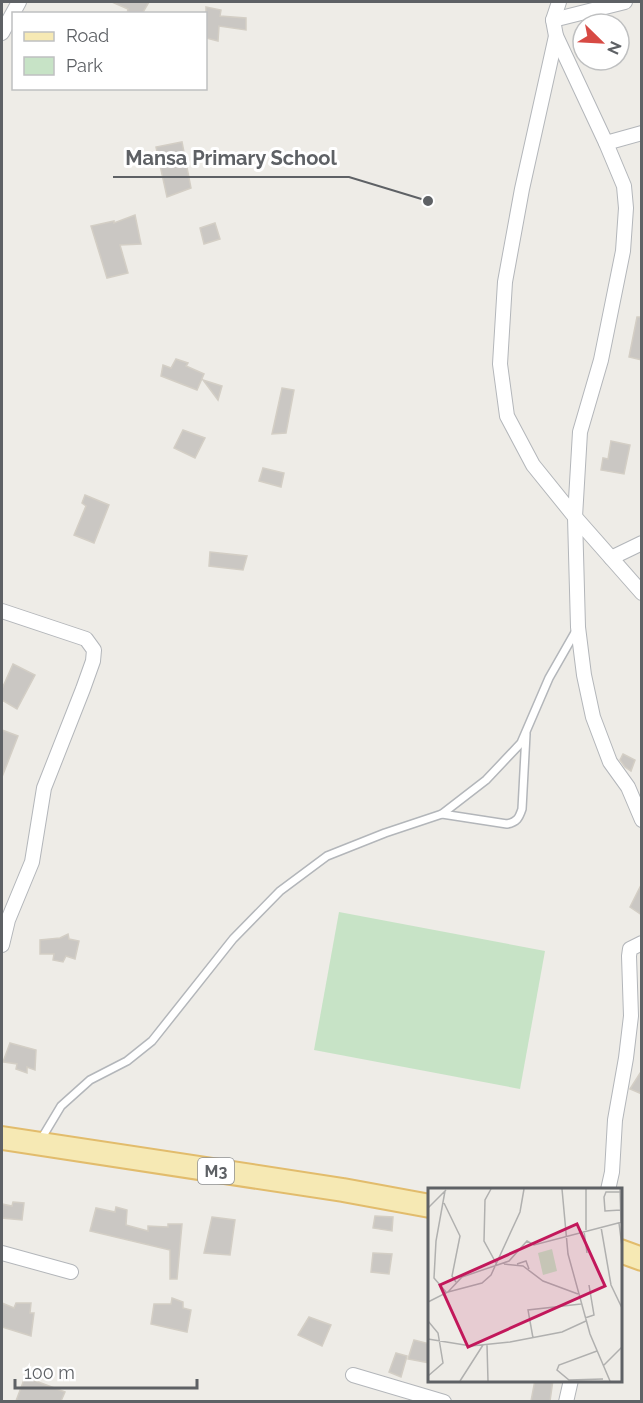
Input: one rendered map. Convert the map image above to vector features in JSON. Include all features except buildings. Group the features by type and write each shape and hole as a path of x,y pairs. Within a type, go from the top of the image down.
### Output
{"main road":[{"name":"M3","path":"2,1138 344,1190 428,1206"},
{"path":"622,1251 642,1259"}],"street":[{"path":"559,2 553,20 556,36 624,186 626,208 623,251 601,360 580,432 575,517 578,627 584,675 593,717 610,762 627,788 642,820"},
{"path":"553,20 625,2"},
{"path":"2,33 12,15"},
{"path":"556,36 522,189 505,282 500,364 507,416 533,465 642,593"},
{"path":"606,143 642,134"},
{"path":"611,558 642,543"},
{"path":"2,611 86,639 94,650 87,680 44,788 32,861 8,920 2,945"},
{"path":"608,1188 612,1172 615,1120 631,1016 629,956 630,949 642,943"},
{"path":"2,1253 72,1272"},
{"path":"352,1375 444,1401"},
{"path":"566,1401 571,1382"}],"lane":[{"path":"39,1143 61,1106 90,1080 127,1061 153,1041 233,939 280,891 327,856 442,814 486,780 521,743 549,678 578,627"},
{"path":"442,814 507,824 514,823 519,818 522,809 527,732"}],"green space":[{"path":"339,912 545,951 520,1089 314,1050"}],"place":[{"name":"Mansa Primary School","path":"428,201"}]}
